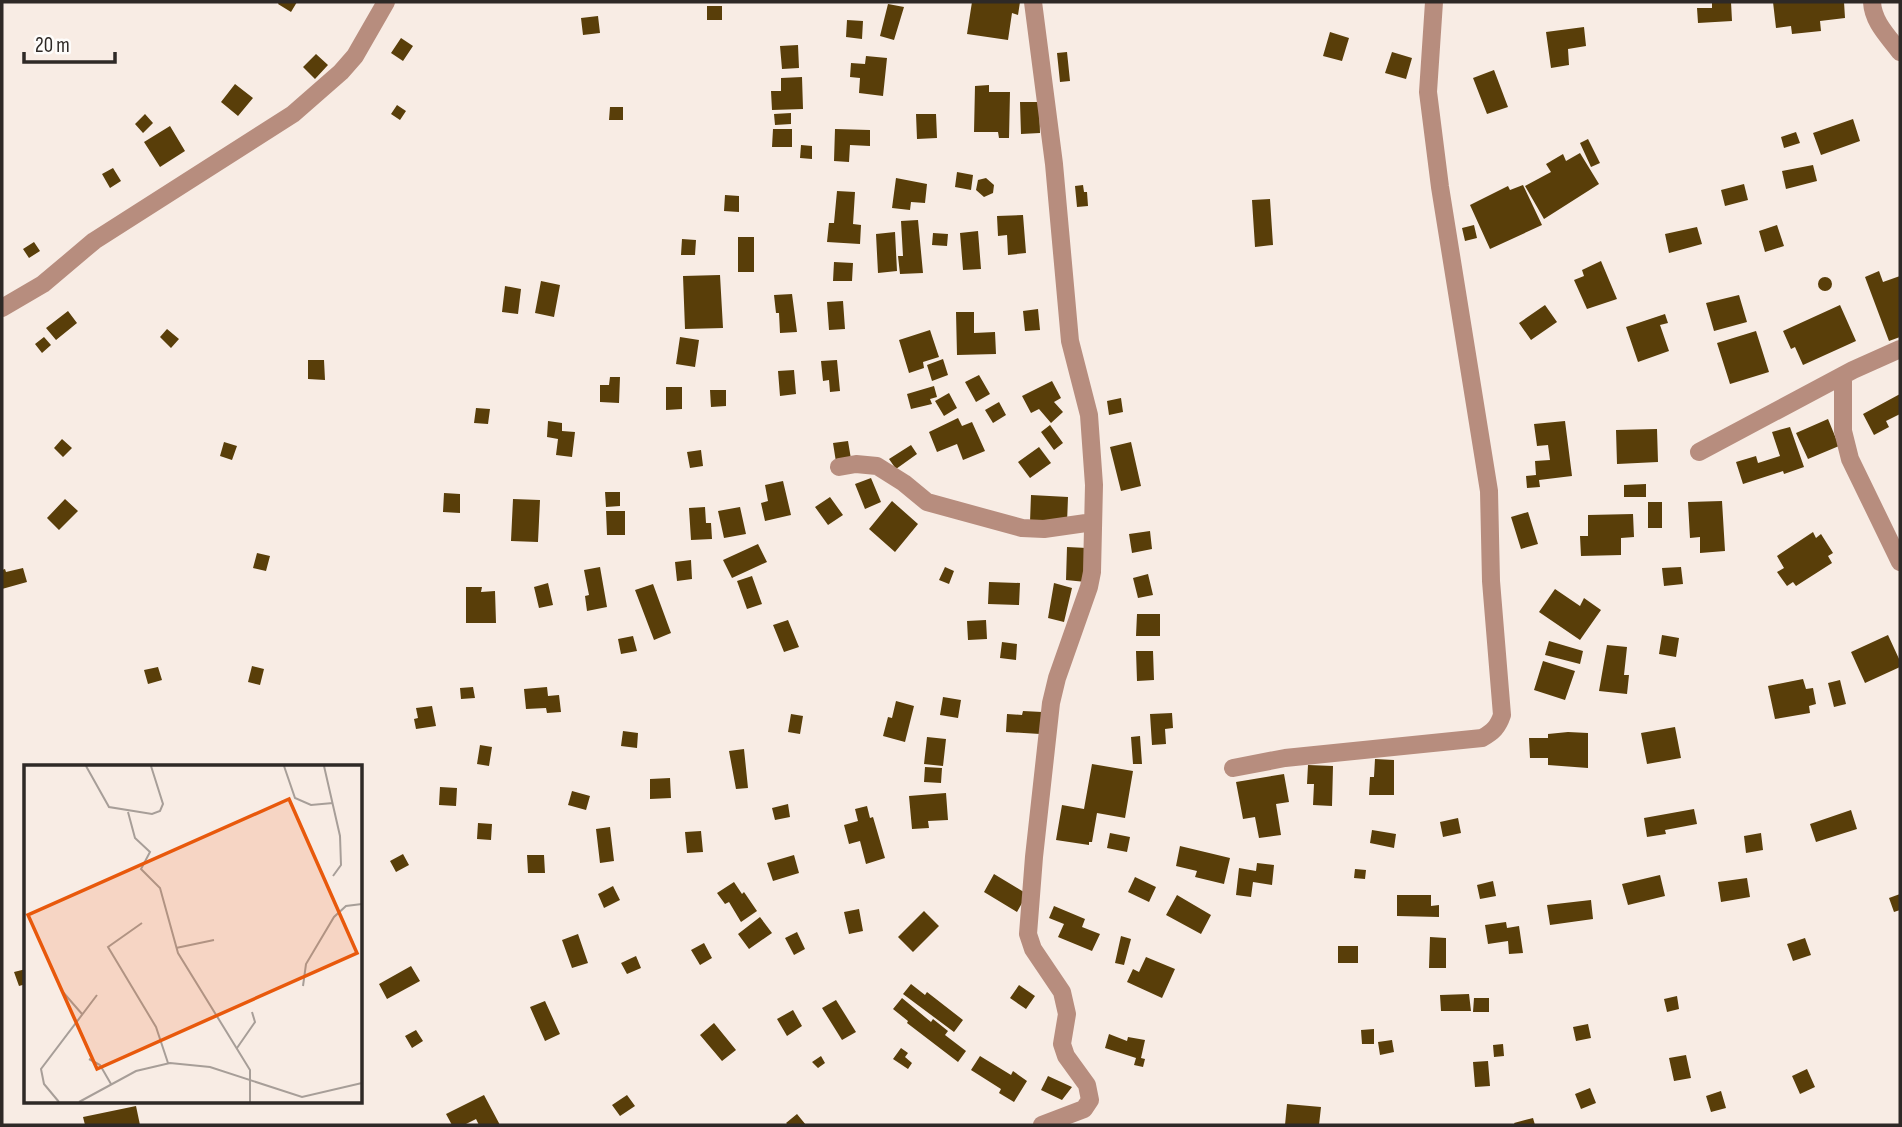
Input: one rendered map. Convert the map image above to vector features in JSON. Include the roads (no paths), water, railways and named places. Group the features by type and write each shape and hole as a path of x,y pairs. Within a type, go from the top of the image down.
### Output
{"street":[{"path":"2,308 43,285 94,241 293,114 341,72 355,56 386,2"},
{"path":"1033,2 1054,164 1070,341 1089,415 1094,485 1092,572 1051,703 1028,934 1033,949 1062,992 1067,1014 1062,1044 1066,1056 1087,1085 1090,1100 1084,1109 1042,1125"},
{"path":"1233,768 1285,758 1482,738 1492,733 1502,715 1491,581 1489,491 1440,187 1428,92 1434,2"},
{"path":"1872,2 1876,20 1900,51"},
{"path":"1699,452 1900,349"},
{"path":"1843,376 1843,430 1850,459 1900,562"},
{"path":"838,467 856,464 877,466 927,502 1023,528 1044,529 1093,522"}]}
